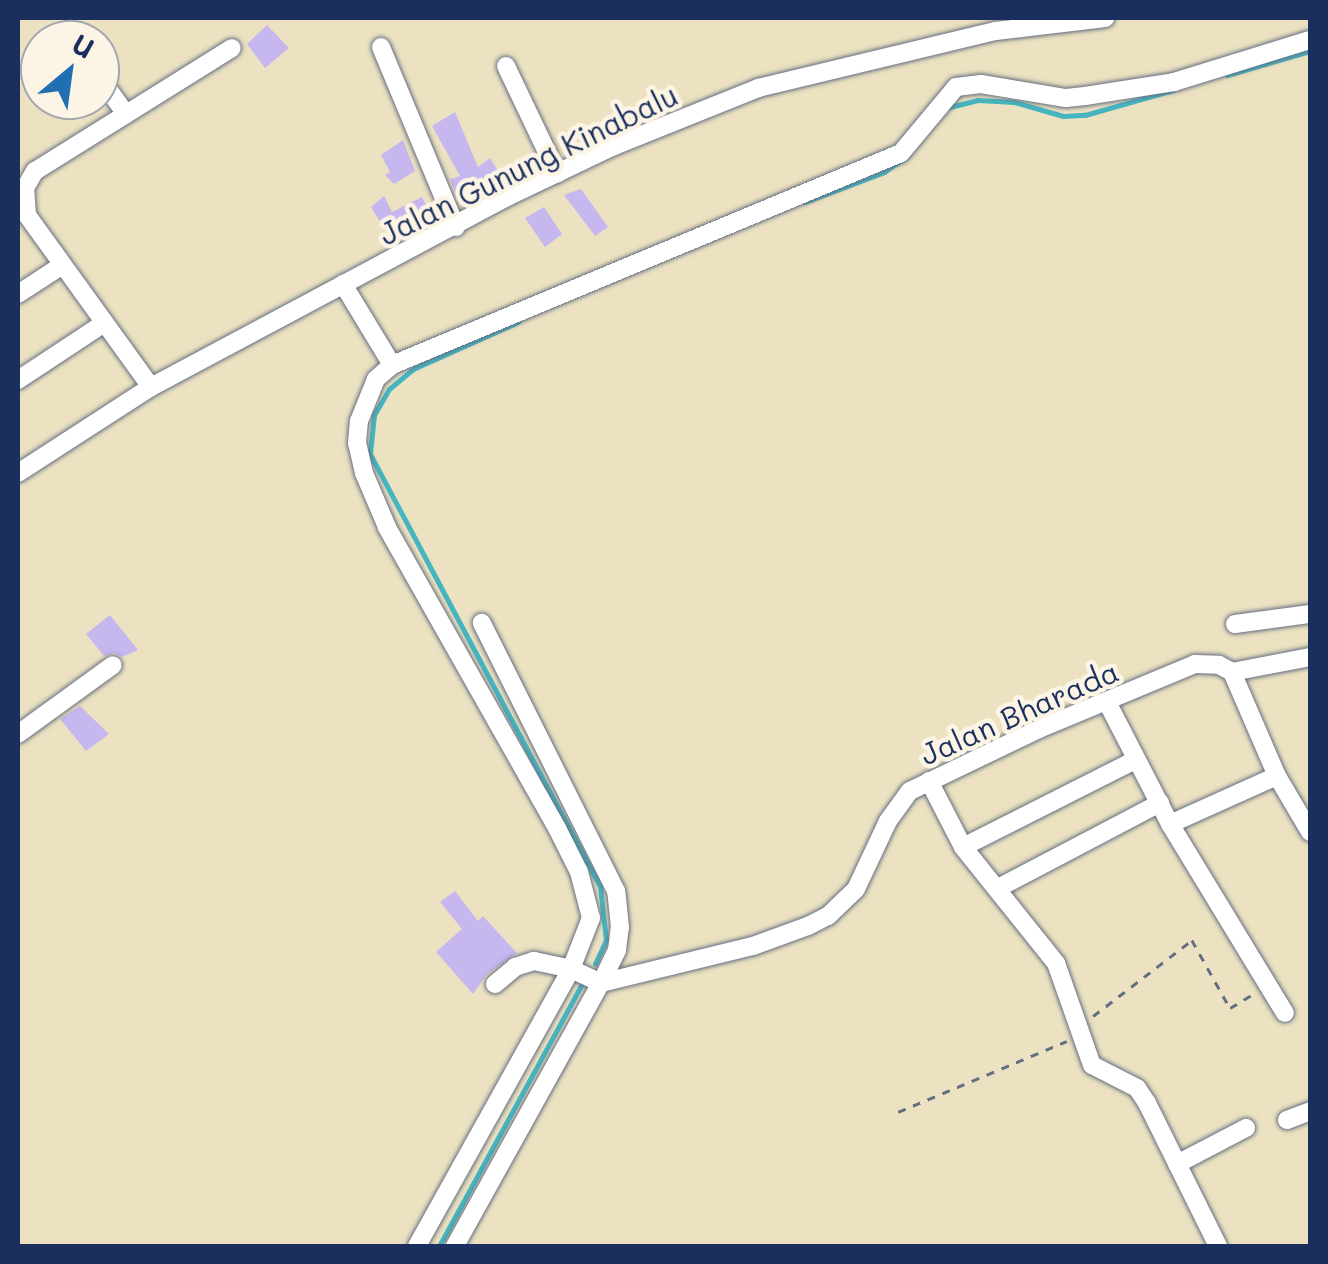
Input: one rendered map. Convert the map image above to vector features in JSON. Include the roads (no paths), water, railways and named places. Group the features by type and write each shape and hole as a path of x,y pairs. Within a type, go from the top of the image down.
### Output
{"street":[{"name":"Jalan Gunung Kinabalu","path":"18,473 151,387 343,284 557,173 758,88 996,31 1105,18"},
{"path":"455,1246 586,976 591,918 580,872 387,527 364,473 357,443 361,411 373,382 392,365 901,152 956,87 981,84 1066,98 1085,96 1174,82 1310,40"},
{"path":"381,47 456,227"},
{"path":"151,387 60,266 27,215 28,182 35,171 232,48"},
{"path":"506,66 557,173"},
{"path":"120,106 126,114"},
{"path":"18,294 60,266"},
{"path":"343,284 392,365"},
{"path":"18,380 103,324"},
{"path":"1235,624 1310,614"},
{"path":"416,1246 586,976 617,950 620,906 616,891 482,623"},
{"name":"Jalan Bharada","path":"495,984 523,963 586,976 753,946 828,916 856,889 902,799 929,781 1195,664 1219,665 1232,672 1310,657"},
{"path":"18,734 113,665"},
{"path":"1232,672 1278,776 1310,832"},
{"path":"1107,702 1170,824 1286,1014"},
{"path":"963,846 1135,760"},
{"path":"1170,824 1278,776"},
{"path":"929,781 963,846 1056,962 1092,1064 1137,1088 1218,1246"},
{"path":"1000,888 1160,803"},
{"path":"1287,1120 1310,1111"},
{"path":"1177,1164 1246,1128"}],"waterway":[{"path":"1227,75 1310,51"},
{"path":"946,108 978,100 1014,102 1063,116 1085,115 1173,90"},
{"path":"805,202 884,172 908,155"},
{"path":"518,322 413,369 389,389 374,415 370,454 600,886 606,940 595,964"},
{"path":"439,1246 583,982"}]}
